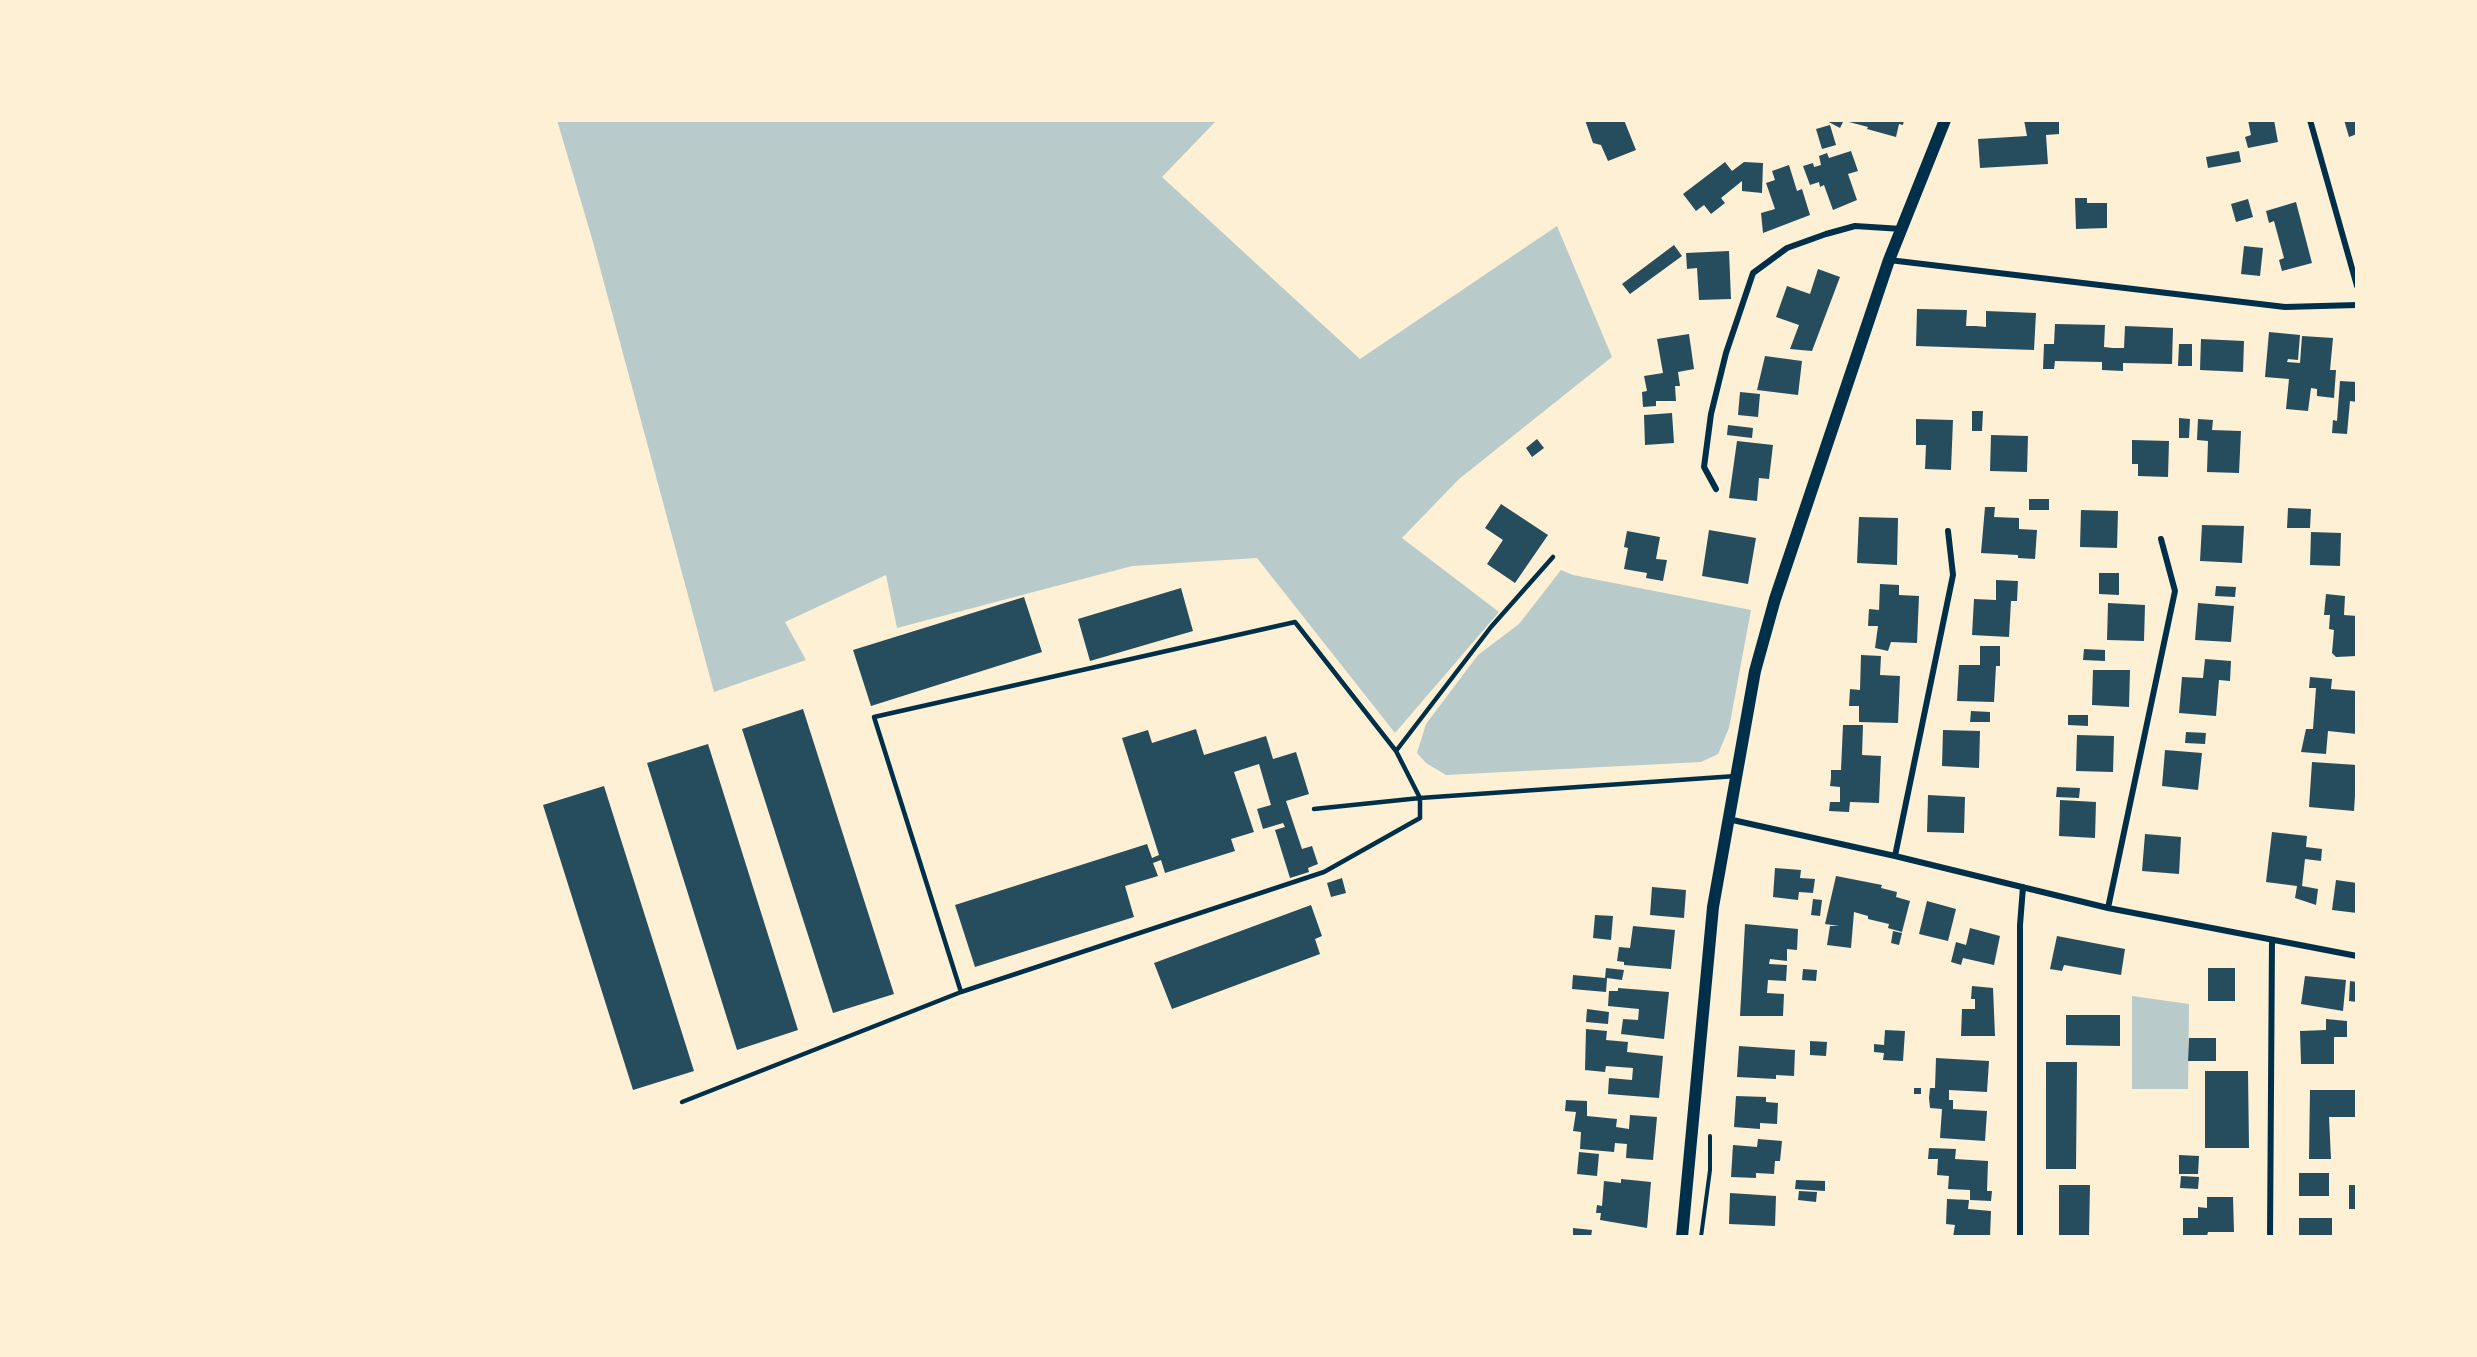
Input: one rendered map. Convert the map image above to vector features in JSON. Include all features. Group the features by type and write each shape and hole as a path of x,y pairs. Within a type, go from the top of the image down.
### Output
{"main road":[{"path":"1682,1237 1713,907 1755,671 1775,599 1889,260 1945,120"}],"street":[{"path":"2310,120 2357,286"},
{"path":"1716,489 1704,467 1711,414 1726,353 1753,273 1787,248 1826,234 1855,226 1902,229"},
{"path":"1889,260 2285,307 2357,305"},
{"path":"1895,856 1953,575 1948,531"},
{"path":"2108,908 2175,591 2161,538"},
{"path":"1728,819 1895,856 2108,908 2357,956"},
{"path":"2020,1237 2020,925 2023,887"},
{"path":"2271,1237 2272,940"}],"lane":[{"path":"1396,751 1491,627 1552,557"},
{"path":"682,1102 961,992 1324,872 1419,819 1420,798 1396,751 1295,622 874,717 961,992"},
{"path":"1314,809 1420,798 1736,776"}],"path":[{"path":"1701,1237 1710,1170 1710,1135"}],"shaded area":[{"path":"557,120 1217,120 1162,177 1360,359 1557,226 1612,357 1459,479 1402,538 1499,612 1395,733 1257,558 1132,566 897,628 886,575 785,622 806,660 714,692 593,242"},
{"path":"1561,570 1573,575 1751,610 1729,728 1718,754 1701,762 1446,775 1426,763 1417,753 1426,724 1478,655 1519,624"},
{"path":"2132,996 2189,1004 2188,1089 2132,1089"}],"building":[{"path":"1585,120 1624,120 1636,150 1608,161 1601,145 1593,143"},
{"path":"1825,120 1844,120 1840,128"},
{"path":"1850,120 1904,120 1903,125 1899,124 1896,137 1867,129 1868,127 1849,122"},
{"path":"2024,120 2059,120 2059,134 2046,135 2048,164 1980,168 1978,139 2027,136"},
{"path":"2248,120 2274,120 2278,142 2248,148 2245,137 2251,135"},
{"path":"2344,120 2357,120 2357,134 2349,137"},
{"path":"1830,125 1836,145 1822,149 1816,129"},
{"path":"1851,151 1858,171 1848,174 1857,200 1833,210 1824,185 1820,187 1819,182 1810,185 1803,166 1813,163 1814,167 1821,165 1819,156 1827,153 1829,158"},
{"path":"2239,151 2241,162 2208,168 2206,157"},
{"path":"1725,162 1732,171 1744,162 1763,163 1762,193 1742,191 1742,181 1721,198 1725,203 1711,214 1704,205 1696,211 1683,194"},
{"path":"1789,165 1797,191 1802,189 1810,215 1763,233 1761,213 1775,209 1766,183 1775,180 1772,171"},
{"path":"2075,198 2087,198 2087,203 2107,203 2107,228 2076,229"},
{"path":"2248,199 2253,217 2236,222 2231,204"},
{"path":"2296,202 2312,263 2282,271 2279,260 2284,258 2274,221 2269,223 2266,211"},
{"path":"1674,245 1682,256 1630,294 1622,284"},
{"path":"2244,246 2263,248 2260,276 2241,274"},
{"path":"1729,251 1731,299 1699,300 1697,268 1687,269 1686,253"},
{"path":"1818,269 1840,277 1812,351 1790,349 1799,325 1776,317 1787,286 1810,294"},
{"path":"1917,309 1967,310 1966,326 1986,327 1986,311 2036,313 2034,350 1916,346"},
{"path":"2055,324 2105,325 2104,347 2113,348 2124,348 2125,326 2173,328 2172,364 2123,363 2123,371 2102,370 2102,362 2055,361 2054,369 2043,369 2044,344 2054,344"},
{"path":"2269,332 2300,335 2298,360 2288,359 2287,362 2300,363 2302,336 2333,338 2330,370 2336,370 2334,398 2317,396 2317,389 2311,388 2308,411 2286,409 2289,379 2265,377"},
{"path":"1689,334 1694,369 1678,372 1680,386 1675,386 1676,401 1656,401 1656,406 1643,407 1642,392 1647,391 1644,376 1663,373 1657,339"},
{"path":"2201,339 2244,341 2243,372 2200,370"},
{"path":"2179,344 2192,344 2192,366 2178,366"},
{"path":"1765,356 1802,361 1798,395 1757,390"},
{"path":"2340,381 2357,382 2357,402 2350,401 2347,434 2332,433 2333,420 2337,421"},
{"path":"1740,392 1760,394 1758,417 1738,415"},
{"path":"1972,411 1983,411 1982,431 1972,431"},
{"path":"1672,413 1674,443 1645,445 1644,415"},
{"path":"2179,418 2190,419 2189,438 2179,438"},
{"path":"1916,419 1953,420 1951,470 1925,469 1926,445 1916,445"},
{"path":"2198,419 2213,420 2212,430 2241,431 2239,473 2207,472 2208,441 2197,440"},
{"path":"1728,425 1753,428 1752,438 1727,435"},
{"path":"1991,435 2028,436 2027,472 1990,471"},
{"path":"1537,439 1544,448 1532,457 1526,448"},
{"path":"2132,440 2169,441 2168,477 2138,476 2138,464 2132,464"},
{"path":"1737,441 1773,445 1769,479 1759,478 1757,501 1729,498"},
{"path":"2029,499 2049,499 2049,510 2029,510"},
{"path":"1501,504 1548,535 1515,583 1487,564 1503,540 1485,528"},
{"path":"1985,507 1995,507 1994,517 2019,518 2019,529 2037,530 2035,559 2018,558 2018,555 1981,553"},
{"path":"2288,508 2311,509 2310,528 2287,528"},
{"path":"2081,510 2118,511 2117,548 2080,547"},
{"path":"1859,517 1898,518 1897,565 1857,563"},
{"path":"2202,525 2244,526 2242,563 2200,561"},
{"path":"1709,530 1756,538 1748,584 1702,576"},
{"path":"1627,531 1660,537 1656,559 1667,560 1663,581 1646,578 1647,573 1624,569 1628,548 1624,547"},
{"path":"2311,532 2341,533 2340,566 2310,565"},
{"path":"2099,573 2119,573 2119,595 2099,594"},
{"path":"1996,580 2018,581 2017,601 2011,601 2009,637 1972,635 1974,599 1996,600"},
{"path":"1880,584 1899,585 1899,595 1919,596 1917,643 1891,642 1888,651 1875,648 1878,626 1868,626 1869,609 1879,610"},
{"path":"2216,586 2236,587 2235,597 2215,596"},
{"path":"1181,588 1193,631 1090,661 1078,619"},
{"path":"2326,594 2345,596 2344,615 2357,616 2357,656 2336,657 2332,653 2334,630 2329,629 2330,615 2324,615"},
{"path":"1024,597 1042,652 871,706 853,650"},
{"path":"2108,603 2145,605 2144,641 2107,640"},
{"path":"2198,603 2234,606 2231,642 2195,640"},
{"path":"1980,646 2000,646 2000,666 1996,666 1994,702 1957,701 1959,665 1980,665"},
{"path":"2084,649 2105,650 2105,661 2083,660"},
{"path":"1861,655 1881,656 1880,675 1900,676 1898,723 1859,722 1859,706 1849,706 1850,689 1860,690"},
{"path":"2205,659 2231,661 2230,681 2219,680 2216,716 2179,713 2182,677 2203,678"},
{"path":"2093,670 2130,670 2129,707 2092,705"},
{"path":"2310,677 2332,679 2331,689 2357,691 2357,734 2328,731 2326,754 2301,752 2306,729 2313,729 2316,688 2309,688"},
{"path":"803,709 894,994 833,1013 742,729"},
{"path":"1971,711 1990,712 1990,722 1970,722"},
{"path":"2068,715 2088,715 2088,726 2068,725"},
{"path":"1843,725 1863,725 1862,755 1881,756 1879,803 1850,802 1849,812 1829,811 1830,802 1840,802 1840,787 1830,786 1831,770 1841,770"},
{"path":"1196,729 1204,755 1266,736 1273,759 1296,752 1309,794 1286,801 1302,849 1312,846 1318,864 1308,868 1309,872 1290,878 1275,830 1285,827 1283,823 1263,829 1257,809 1271,805 1259,764 1234,772 1254,832 1231,839 1235,851 1165,873 1161,860 1153,863 1158,876 1125,886 1134,917 975,967 955,905 1147,844 1152,858 1159,855 1122,738 1148,730 1152,743"},
{"path":"1943,730 1980,731 1979,768 1942,766"},
{"path":"2186,732 2206,733 2205,744 2185,743"},
{"path":"2077,735 2114,736 2113,772 2076,771"},
{"path":"708,744 798,1030 737,1050 647,763"},
{"path":"2165,750 2202,753 2198,790 2162,786"},
{"path":"2312,762 2357,765 2354,811 2309,807"},
{"path":"604,786 694,1071 633,1090 543,805"},
{"path":"2057,787 2080,788 2079,798 2056,797"},
{"path":"1928,795 1965,797 1964,833 1927,832"},
{"path":"2060,800 2096,802 2095,838 2059,836"},
{"path":"2272,832 2307,836 2306,847 2322,849 2321,861 2305,859 2302,886 2318,889 2316,905 2295,898 2297,886 2266,882"},
{"path":"2145,834 2181,837 2179,874 2142,871"},
{"path":"1775,868 1801,870 1800,878 1815,879 1813,893 1799,892 1798,900 1773,897"},
{"path":"1836,876 1882,885 1881,888 1897,892 1896,897 1910,901 1902,932 1888,928 1889,924 1868,919 1868,916 1854,912 1851,948 1827,945 1830,926 1839,926 1825,924"},
{"path":"1342,878 1346,893 1331,897 1327,883"},
{"path":"2336,880 2357,883 2357,913 2332,910"},
{"path":"1652,887 1686,890 1684,918 1650,915"},
{"path":"1813,899 1822,900 1820,916 1811,915"},
{"path":"1927,901 1956,909 1948,941 1919,934"},
{"path":"1311,905 1322,936 1315,939 1320,954 1172,1009 1154,963"},
{"path":"1595,915 1613,916 1611,940 1593,938"},
{"path":"1745,924 1798,929 1797,950 1787,949 1787,961 1770,959 1769,964 1787,965 1786,981 1768,980 1767,993 1784,994 1783,1016 1740,1016"},
{"path":"1633,926 1675,930 1671,969 1624,965 1624,962 1617,961 1619,947 1630,948"},
{"path":"1970,928 2000,936 1994,965 1963,958 1961,965 1951,962 1956,942 1966,945"},
{"path":"1893,931 1902,933 1899,945 1891,943"},
{"path":"2057,936 2125,949 2121,975 2064,965 2062,971 2050,969"},
{"path":"1606,968 1624,970 1622,980 1607,978 1606,992 1572,989 1573,975 1605,978"},
{"path":"2208,968 2235,968 2235,1001 2208,1001"},
{"path":"1803,969 1817,970 1816,981 1802,980"},
{"path":"2305,976 2346,980 2343,1011 2301,1004"},
{"path":"2350,981 2357,982 2357,1002 2349,1001"},
{"path":"1972,986 1993,988 1995,1036 1961,1036 1962,1009 1975,1009 1975,999 1971,999"},
{"path":"1618,988 1669,992 1664,1039 1621,1034 1623,1019 1638,1020 1639,1009 1608,1006 1609,991 1618,991"},
{"path":"1587,1009 1609,1012 1608,1024 1586,1022"},
{"path":"2066,1015 2120,1015 2120,1046 2066,1045"},
{"path":"2326,1019 2347,1021 2347,1037 2334,1037 2334,1064 2301,1064 2300,1031 2326,1030"},
{"path":"1586,1029 1607,1031 1606,1040 1628,1042 1627,1052 1663,1056 1659,1098 1608,1094 1609,1078 1632,1080 1633,1068 1606,1066 1605,1072 1585,1070"},
{"path":"1885,1030 1905,1031 1903,1061 1883,1060 1884,1053 1874,1052 1874,1044 1884,1045"},
{"path":"2189,1038 2216,1038 2216,1061 2188,1061"},
{"path":"1810,1041 1827,1042 1826,1056 1810,1055"},
{"path":"1739,1046 1795,1050 1794,1076 1776,1075 1776,1079 1737,1077"},
{"path":"1936,1058 1989,1061 1987,1092 1949,1090 1949,1100 1953,1100 1953,1109 1987,1111 1985,1141 1940,1138 1942,1109 1930,1108 1929,1098 1930,1088 1935,1088"},
{"path":"2046,1062 2077,1062 2076,1169 2046,1169"},
{"path":"2205,1071 2248,1071 2249,1148 2205,1148"},
{"path":"1914,1088 1921,1088 1921,1094 1914,1094"},
{"path":"2310,1090 2356,1090 2356,1117 2329,1117 2331,1159 2309,1159"},
{"path":"1736,1096 1766,1097 1766,1102 1778,1103 1777,1124 1760,1123 1760,1129 1734,1127"},
{"path":"1566,1100 1587,1101 1587,1116 1617,1119 1616,1127 1629,1129 1630,1115 1657,1117 1653,1160 1626,1158 1627,1144 1615,1143 1614,1152 1580,1149 1581,1132 1573,1131 1576,1112 1565,1111"},
{"path":"1758,1139 1782,1141 1780,1161 1775,1161 1774,1174 1756,1173 1756,1178 1731,1177 1733,1145 1757,1147"},
{"path":"1929,1148 1956,1149 1955,1159 1988,1161 1987,1191 1992,1191 1991,1201 1970,1200 1970,1190 1948,1189 1949,1176 1937,1175 1938,1159 1928,1159"},
{"path":"1579,1152 1599,1154 1597,1176 1577,1174"},
{"path":"2179,1155 2199,1156 2198,1174 2179,1174"},
{"path":"2299,1173 2329,1173 2329,1196 2299,1196"},
{"path":"2181,1176 2199,1177 2198,1189 2180,1188"},
{"path":"1621,1179 1651,1182 1647,1228 1600,1220 1601,1213 1596,1213 1597,1205 1602,1206 1604,1181 1621,1183"},
{"path":"1796,1180 1825,1181 1825,1191 1795,1189"},
{"path":"2059,1185 2090,1185 2089,1237 2059,1237"},
{"path":"2349,1185 2357,1185 2357,1209 2349,1209"},
{"path":"1799,1191 1817,1192 1816,1202 1798,1200"},
{"path":"1730,1193 1776,1196 1775,1226 1729,1224"},
{"path":"2207,1197 2233,1197 2234,1232 2208,1232 2207,1236 2183,1236 2183,1218 2198,1218 2198,1207 2207,1208"},
{"path":"1947,1199 1969,1200 1968,1209 1991,1211 1990,1237 1953,1237 1955,1225 1946,1224"},
{"path":"2299,1218 2332,1218 2332,1237 2299,1237"},
{"path":"1573,1228 1592,1230 1591,1237 1573,1237"}]}
